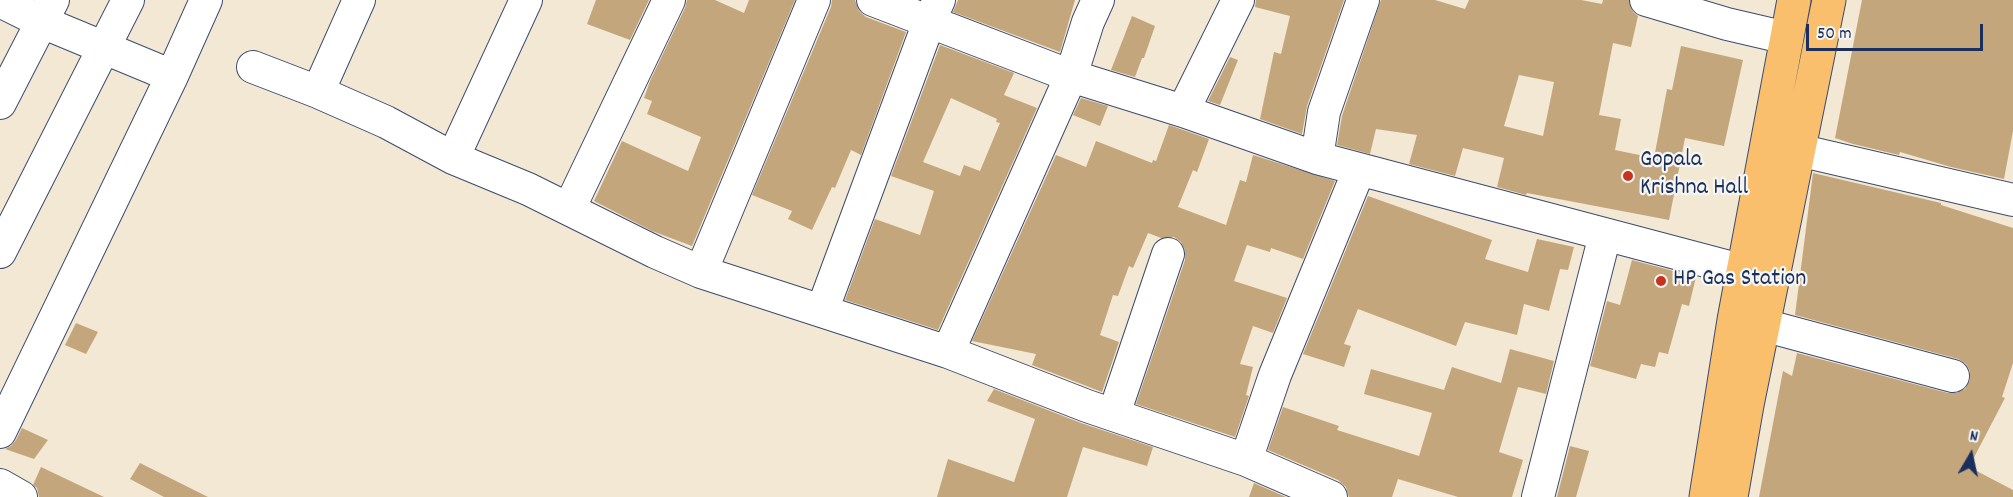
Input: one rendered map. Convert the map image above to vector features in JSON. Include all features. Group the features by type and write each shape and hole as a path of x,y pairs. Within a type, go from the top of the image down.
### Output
{"main road":[{"path":"1731,497 1749,322 1744,271 1794,0"},
{"path":"1706,497 1749,322 1798,150 1828,0"}],"street":[{"path":"0,252 128,0"},
{"path":"0,432 172,76 206,0"},
{"path":"318,92 359,0"},
{"path":"453,158 526,0"},
{"path":"569,209 669,0"},
{"path":"701,272 814,0"},
{"path":"873,0 934,11 1071,76 1183,111 1317,158 1744,271"},
{"path":"948,352 1071,76 1088,22 1098,0"},
{"path":"1183,111 1238,0"},
{"path":"1317,158 1324,112 1363,0"},
{"path":"1646,0 1727,24 1787,38"},
{"path":"0,1 48,11 104,48 172,76"},
{"path":"0,103 48,11"},
{"path":"822,311 934,11"},
{"path":"253,67 386,122 453,158 528,189 655,252 701,272 948,352 1087,406 1245,460 1331,497"},
{"path":"1798,150 2013,200"},
{"path":"1245,460 1275,375 1359,170"},
{"path":"1538,497 1605,235"},
{"path":"1114,414 1168,254"},
{"path":"1749,322 1953,376"},
{"path":"0,485 21,497"}],"building":[{"path":"596,0 649,0 630,40 587,24"},
{"path":"687,0 715,0 744,13 749,0 795,0 692,246 652,231 594,201 622,141 688,171 701,137 647,114 652,101 644,98"},
{"path":"832,0 855,0 859,11 866,17 906,32 861,155 851,150 835,188 832,187 812,230 788,219 792,211 752,195"},
{"path":"958,0 1075,0 1060,52 953,12"},
{"path":"1256,0 1344,0 1307,106 1302,134 1260,119 1274,52 1281,54 1290,16 1255,7"},
{"path":"1381,0 1435,0 1465,9 1469,0 1581,0 1602,4 1603,0 1629,0 1633,12 1638,16 1631,47 1613,43 1599,115 1621,119 1615,150 1654,158 1667,89 1672,90 1681,46 1743,60 1724,146 1685,138 1669,220 1527,193 1526,195 1497,187 1504,158 1463,148 1455,176 1409,164 1417,135 1376,129 1370,154 1337,145 1342,116","holes":["1519,75 1554,82 1543,136 1504,126"]},
{"path":"1862,0 2013,0 2013,131 2004,179 1835,138"},
{"path":"1132,16 1155,26 1135,77 1111,70"},
{"path":"940,45 1014,73 1004,95 1037,108 938,330 845,300 875,219 920,235 934,191 891,176","holes":["951,98 997,119 996,122 1000,123 980,171 964,165 960,176 923,162"]},
{"path":"1230,57 1238,60 1220,105 1208,101"},
{"path":"1081,98 1108,106 1100,126 1073,115"},
{"path":"1169,125 1209,139 1197,172 1193,170 1178,207 1226,225 1240,180 1246,182 1253,155 1335,181 1303,259 1271,248 1270,252 1247,245 1234,281 1287,298 1273,333 1253,326 1240,364 1253,367 1246,395 1249,396 1235,437 1136,404 1185,260 1185,250 1181,242 1174,237 1161,238 1148,233 1133,268 1129,266 1118,296 1113,295 1100,335 1119,342 1102,392 1032,365 1036,354 972,341 1056,155 1086,167 1096,141 1152,163 1153,160 1156,161"},
{"path":"1813,173 1941,203 1941,205 2013,228 2013,363 2002,397 2005,398 1969,467 2013,490 2013,497 1759,497 1783,371 1792,376 1797,353 1948,393 1957,393 1965,389 1970,380 1970,371 1966,364 1958,359 1795,315"},
{"path":"1368,196 1492,240 1485,259 1528,272 1537,239 1574,247 1568,270 1560,269 1549,311 1524,304 1517,335 1465,322 1456,346 1358,309 1344,344 1351,346 1344,367 1303,354"},
{"path":"1632,260 1696,277 1689,306 1682,304 1668,354 1659,352 1655,367 1641,364 1636,379 1590,366 1607,301 1620,305"},
{"path":"76,323 98,332 86,354 65,345"},
{"path":"1510,349 1554,361 1546,394 1518,387 1499,452 1523,460 1512,497 1458,497 1398,479 1392,497 1349,497 1346,487 1338,480 1268,450 1283,407 1339,426 1337,430 1419,456 1432,413 1364,394 1371,369 1444,390 1452,367 1501,383"},
{"path":"994,389 1081,423 1153,447 1147,466 1083,447 1067,497 937,497 948,459 1014,482 1035,419 987,401"},
{"path":"22,428 48,440 34,459 5,449 16,440"},
{"path":"1570,446 1589,451 1576,497 1557,497"},
{"path":"140,463 208,497 164,497 130,479"},
{"path":"41,467 104,497 39,497 37,488 33,485"},
{"path":"1254,483 1286,497 1249,497"}],"place":[{"name":"Gopala Krishna Hall","path":"1628,176"},
{"name":"HP Gas Station","path":"1661,281"}]}
